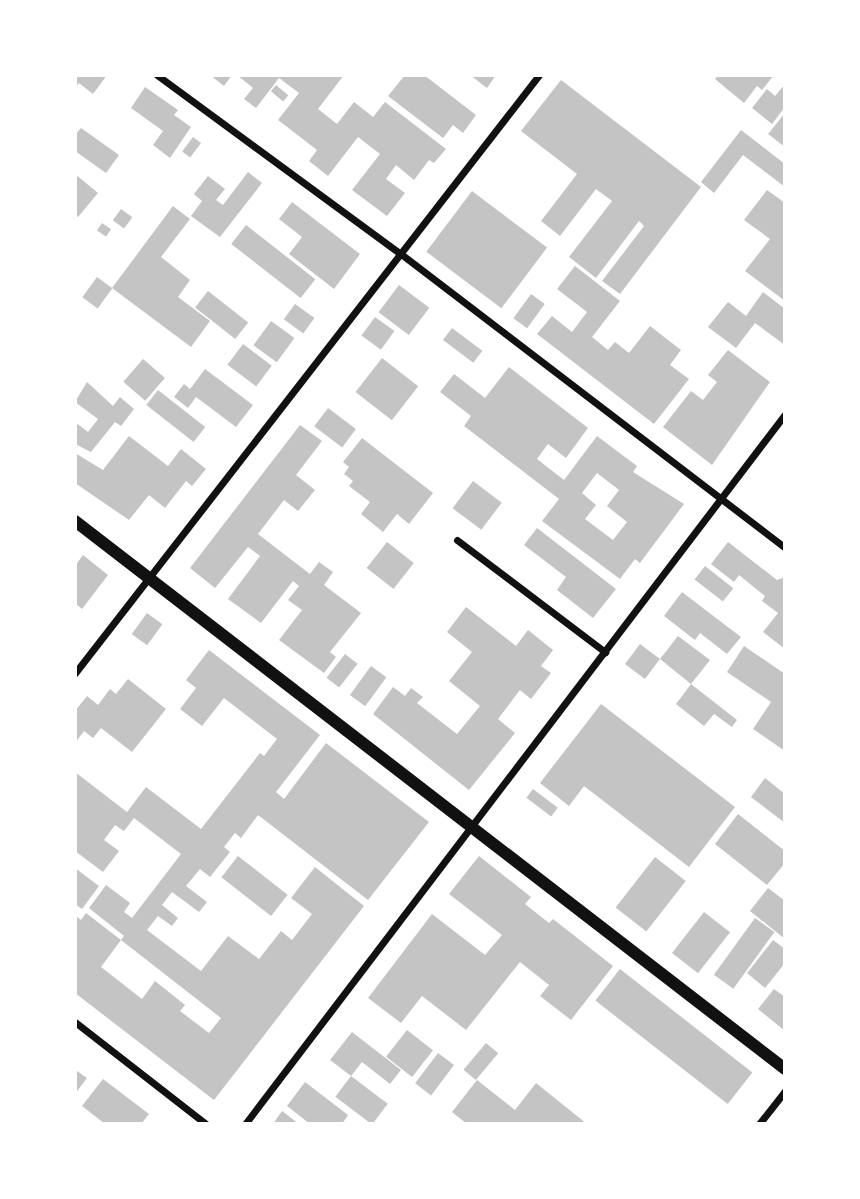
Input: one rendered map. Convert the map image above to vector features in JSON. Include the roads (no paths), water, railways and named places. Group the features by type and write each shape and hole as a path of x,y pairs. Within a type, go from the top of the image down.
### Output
{"street":[{"path":"157,75 401,254 785,548"},
{"path":"75,673 539,75"},
{"path":"245,1124 785,414"},
{"path":"75,521 785,1069"},
{"path":"457,540 606,652"},
{"path":"75,1022 206,1124"},
{"path":"759,1124 785,1091"}]}
